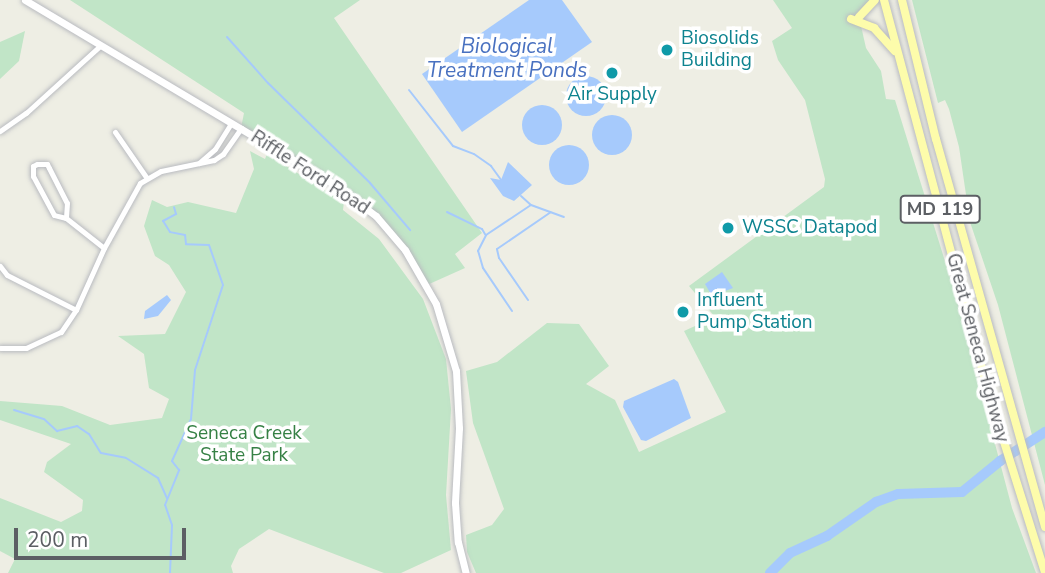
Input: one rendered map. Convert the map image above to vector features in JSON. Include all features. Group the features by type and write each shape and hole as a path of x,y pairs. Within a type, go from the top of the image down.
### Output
{"main road":[{"path":"875,0 855,18 880,33 899,58"},
{"name":"Great Seneca Highway","path":"884,0 996,419 1045,573"},
{"name":"Great Seneca Highway","path":"901,0 936,139 1045,527"}],"street":[{"name":"Riffle Ford Road","path":"25,0 241,128 360,203 397,241 427,285 443,322 456,371 459,428 455,503 458,542 466,573"},
{"path":"0,131 26,113 101,45"},
{"path":"199,163 215,149 231,123"},
{"path":"0,348 26,348 45,342 61,332 76,310 104,248 134,192 146,177 214,160 223,154 241,128"},
{"path":"115,132 146,177"},
{"path":"66,218 67,203 50,168 42,162 37,163 33,166 33,176 54,215 66,218 104,248"},
{"path":"0,266 7,275 76,310"}],"green space":[{"path":"70,0 360,0 334,18 482,233 455,254 465,268 427,285 417,268 360,203 241,128 244,113"},
{"path":"773,0 873,0 859,17 866,48 881,71 886,99 895,100 957,300 1012,508 1036,573 476,573 467,552 466,535 492,525 504,509 473,423 466,371 497,362 547,323 579,324 609,366 586,384 615,400 639,452 726,412 684,331 715,317 689,286 824,187 825,179 805,100 778,60 772,41 792,28"},
{"path":"912,0 1045,0 1045,485 998,305 970,222 959,147 949,109 945,100 938,103"},
{"path":"25,31 19,61 0,79 0,42"},
{"name":"Seneca Creek State Park","path":"250,151 265,159 267,154 344,202 343,210 379,239 423,299 446,359 451,409 446,495 451,550 401,573 384,573 269,529 239,549 231,566 233,573 8,573 15,559 0,551 0,498 61,522 82,511 83,500 44,472 47,462 71,444 0,420 0,401 62,406 110,425 162,418 169,399 149,388 144,354 118,336 165,334 186,292 169,265 155,256 144,226 152,200 167,207 188,202 236,213 254,169"}],"water":[{"name":"Biological Treatment Ponds","path":"529,0 562,0 592,42 462,132 422,74"},
{"path":"586,76 600,82 606,96 600,110 586,116 572,110 566,96 572,82"},
{"path":"542,105 556,111 562,125 556,139 542,145 528,139 522,125 528,111"},
{"path":"612,115 626,121 632,135 626,149 612,155 598,149 592,135 598,121"},
{"path":"569,145 583,151 589,165 583,179 569,185 555,179 549,165 555,151"},
{"path":"508,162 532,185 514,201 503,196 490,178 501,180"},
{"path":"722,272 733,288 712,296 705,284"},
{"path":"167,295 171,300 158,316 144,319 145,311"},
{"path":"674,379 678,382 691,418 646,441 641,440 623,407 624,401"}],"waterway":[{"path":"227,37 268,83 370,183 410,230"},
{"path":"409,90 453,146 474,154 491,166 501,180"},
{"path":"521,196 531,205 564,217"},
{"path":"512,311 483,268 478,251 486,235 531,205"},
{"path":"170,573 172,525 165,505 179,470 172,461 191,419 195,370 223,285 209,245 186,244 185,235 170,232 163,221 176,214 174,207"},
{"path":"447,212 482,229 485,234"},
{"path":"528,300 499,258 497,249 551,212"},
{"path":"14,410 44,419 57,431 77,426 89,434 101,453 126,458 158,478 167,498"},
{"path":"770,573 790,553 827,536 876,502 898,494 962,492 1000,461 1045,432"}],"place":[{"name":"Biosolids Building","path":"667,50"},
{"name":"Air Supply","path":"612,73"},
{"name":"WSSC Datapod","path":"728,228"},
{"name":"Influent Pump Station","path":"683,312"}]}
